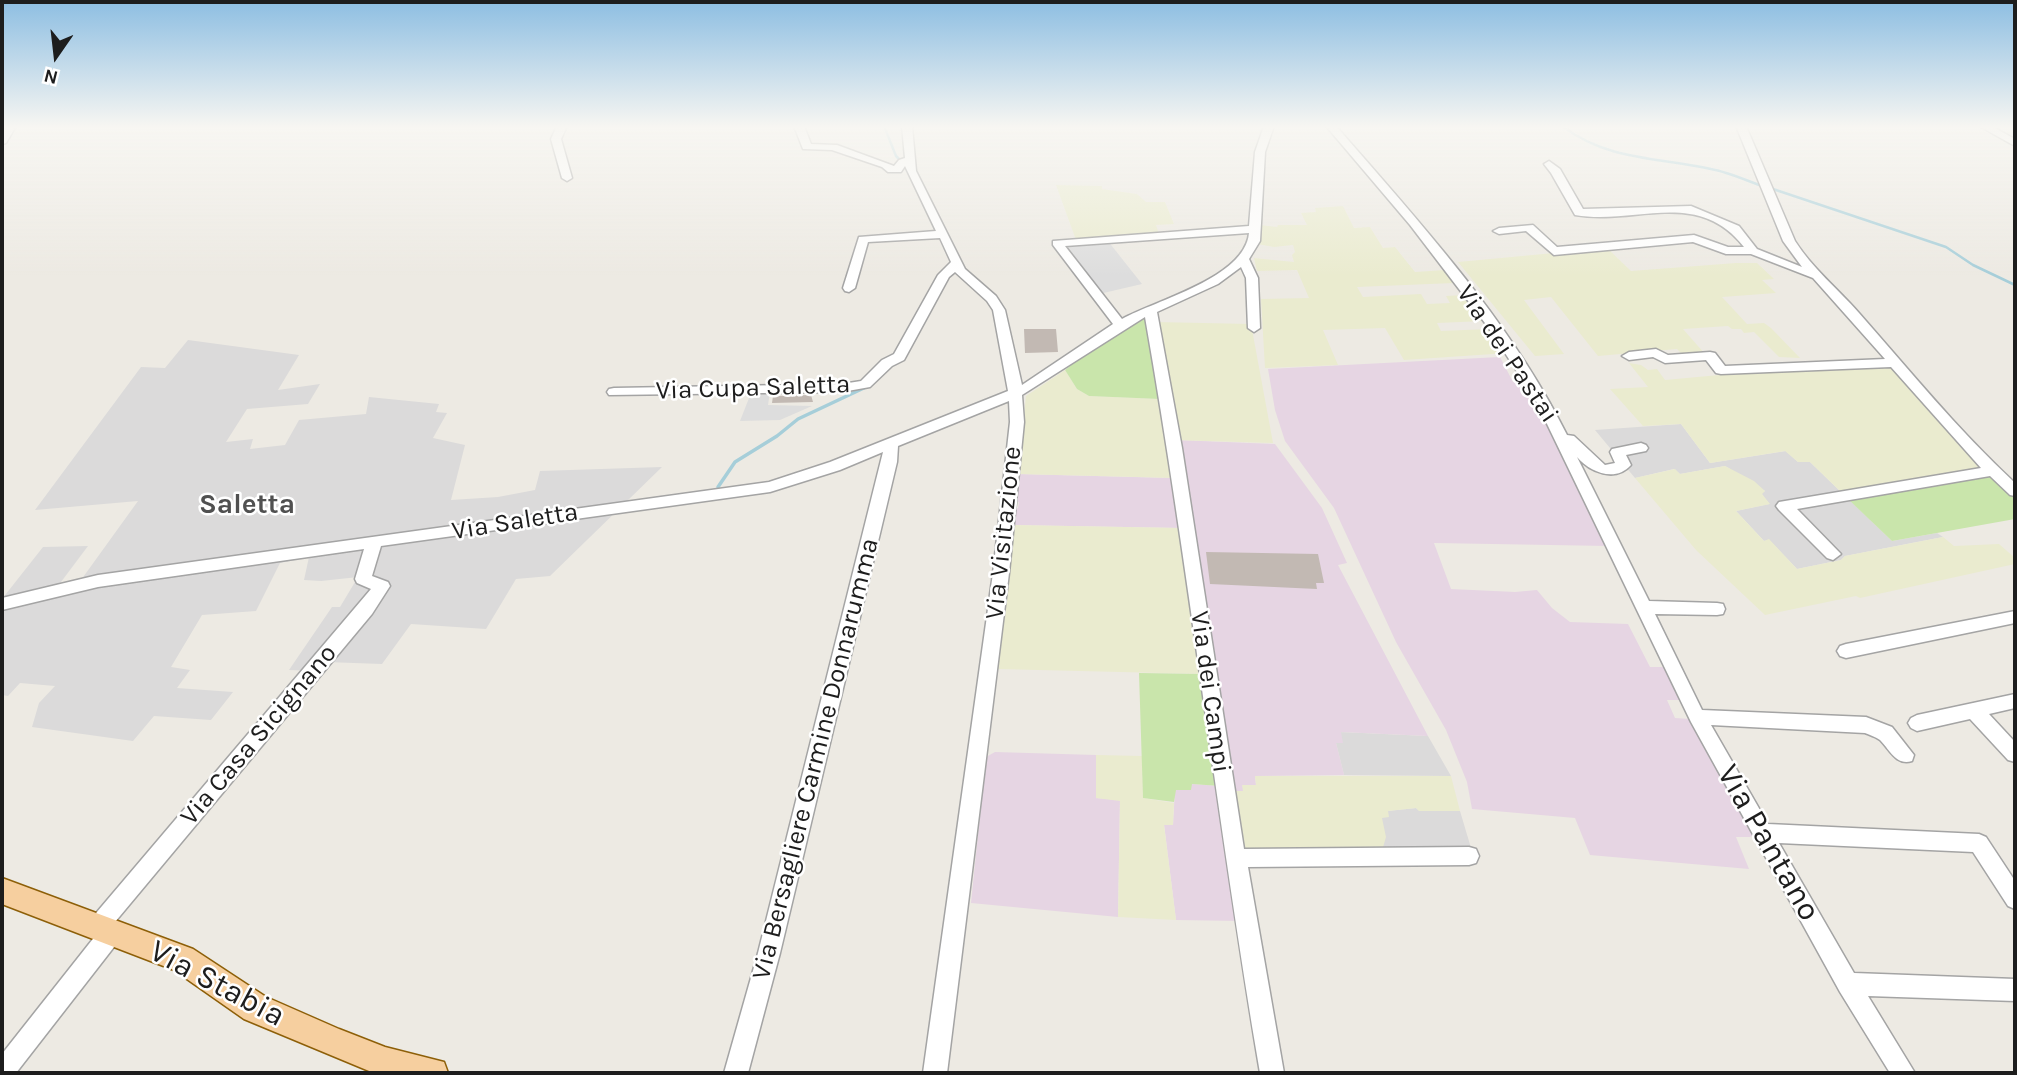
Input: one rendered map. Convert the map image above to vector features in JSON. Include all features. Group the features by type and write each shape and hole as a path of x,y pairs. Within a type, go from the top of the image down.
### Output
{"main road":[{"name":"Via Stabia","path":"2,891 183,959 255,1008 335,1044 385,1062 433,1073"}],"street":[{"path":"913,176 938,234 956,264"},
{"path":"1016,394 1048,378 1121,324 1211,284 1250,253 1255,229 1258,176"},
{"name":"Via dei Pastai","path":"1374,176 1493,325 1542,399 1643,607"},
{"path":"1559,176 1579,213 1687,208 1735,228 1753,251"},
{"path":"1762,176 1799,257 1823,280 1948,426 2015,491"},
{"path":"1499,230 1529,227 1554,251 1693,238 1726,250 1753,251 1823,280"},
{"path":"1121,324 1115,320 1057,243 1255,229"},
{"path":"849,288 863,239 938,234"},
{"path":"1243,258 1252,278 1254,328"},
{"name":"Via Cupa Saletta","path":"614,392 819,390 865,384 887,363 899,357 944,275 956,264"},
{"name":"Via Visitazione","path":"936,1073 1001,573 1017,422 1016,394 999,310 992,299 956,264"},
{"name":"Via dei Campi","path":"1150,310 1175,448 1214,702 1224,787 1272,1073"},
{"path":"1629,356 1656,353 1665,359 1710,356 1721,370 1896,363"},
{"name":"Via Saletta","path":"2,604 98,582 670,499 757,490 835,466 1016,394"},
{"path":"1560,435 1572,441 1591,465 1600,469 1615,469 1624,465 1617,452 1641,448"},
{"name":"Via Bersagliere Carmine Donnarumma","path":"736,1073 818,757 890,462 891,444"},
{"path":"1833,554 1784,506 1992,471"},
{"name":"Via Casa Sicignano","path":"106,929 382,586 363,579 374,543"},
{"path":"1643,607 1717,609"},
{"name":"Via Pantano","path":"1643,607 1697,717 1848,984 1903,1073"},
{"path":"1846,651 2015,617"},
{"path":"1917,723 2015,701"},
{"path":"1973,710 2015,754"},
{"path":"1697,717 1866,725 1885,733 1905,755"},
{"path":"1762,833 1979,844 2015,899"},
{"path":"1238,858 1469,856"},
{"path":"2,1072 106,929"},
{"path":"1848,984 2015,990"}],"shaded area":[{"path":"1108,241 1142,284 1099,294 1065,247 1066,244"},
{"path":"188,340 299,355 278,390 320,384 308,404 247,409 226,442 253,439 250,449 285,445 299,420 366,414 369,397 439,404 436,412 447,413 433,438 465,445 451,500 498,497 535,490 540,471 662,467 550,576 516,579 486,629 411,624 382,664 326,662 318,671 289,670 332,607 340,607 358,577 304,580 309,557 280,563 256,611 202,615 171,667 190,670 177,688 233,692 211,720 154,716 133,741 32,727 39,703 55,686 20,683 8,696 2,695 2,599 43,547 88,546 58,586 81,580 138,501 35,510 141,367 165,368"},
{"path":"1500,357 1513,382 1525,383 1609,546 1434,543 1451,589 1515,592 1537,590 1552,608 1570,622 1628,624 1650,667 1665,667 1682,700 1667,700 1675,718 1690,719 1754,835 1736,837 1749,869 1590,855 1575,818 1472,809 1467,782 1446,730 1396,642 1334,508 1285,441 1275,410 1268,369"},
{"path":"770,392 768,405 812,406 780,420 740,421 751,393"},
{"path":"1681,424 1710,463 1786,451 1798,462 1810,462 1892,541 1937,533 1943,537 1845,556 1841,560 1797,569 1769,540 1764,541 1736,511 1769,504 1761,493 1765,491 1725,466 1680,474 1674,469 1635,478 1595,430"},
{"path":"1177,440 1275,444 1322,508 1347,563 1338,565 1428,736 1341,732 1343,743 1336,743 1344,775 1255,776 1256,785 1243,791 1228,791 1228,757 1231,756 1228,741 1221,740"},
{"path":"1018,474 1172,478 1181,528 1012,525 1014,510 1018,508 1019,502 1015,501"},
{"path":"1340,732 1428,736 1451,776 1344,775 1336,743"},
{"path":"995,752 1096,755 1096,798 1120,800 1118,917 971,903 986,757"},
{"path":"1192,784 1220,786 1240,921 1176,920 1164,824 1173,824 1175,790"},
{"path":"1416,808 1420,811 1460,811 1471,848 1382,851 1381,817 1387,811"}],"green space":[{"path":"1056,185 1102,186 1102,189 1137,194 1146,202 1165,202 1174,224 1156,225 1159,234 1076,240"},
{"path":"1343,206 1354,228 1370,227 1383,248 1395,247 1415,272 1445,270 1454,283 1357,287 1363,297 1421,294 1427,304 1450,303 1446,296 1465,295 1484,321 1437,323 1441,331 1489,329 1508,353 1404,360 1385,328 1323,330 1338,365 1265,368 1261,299 1309,298 1297,270 1257,271 1254,258 1294,262 1292,255 1295,252 1293,245 1274,247 1257,244 1260,225 1307,225 1301,213 1316,212 1315,208"},
{"path":"1607,248 1631,271 1757,263 1774,279 1762,280 1776,293 1722,297 1747,324 1764,323 1800,358 1779,357 1754,332 1744,333 1741,329 1728,326 1683,329 1705,354 1683,355 1677,349 1598,356 1551,297 1524,300 1564,354 1535,356 1458,262"},
{"path":"1147,315 1160,399 1089,396 1077,389 1065,370 1103,339"},
{"path":"1154,322 1251,324 1273,443 1174,440"},
{"path":"1629,363 1641,365 1648,370 1657,369 1665,380 1893,364 1961,448 1980,466 1979,470 1843,494 1810,462 1798,462 1785,451 1710,463 1681,424 1643,426 1610,389 1648,387"},
{"path":"1065,370 1077,389 1089,396 1160,399 1176,478 1018,474 1026,396"},
{"path":"1725,466 1754,481 1765,491 1762,494 1770,504 1736,511 1764,541 1769,539 1797,569 1841,560 1845,556 1943,537 1954,546 1999,544 2015,558 2015,564 1860,598 1856,596 1765,615 1696,550 1635,478 1675,469 1680,474"},
{"path":"1987,476 1997,479 2015,494 2015,519 1892,541 1848,499"},
{"path":"1012,525 1181,528 1203,674 997,669"},
{"path":"1139,673 1203,674 1220,786 1192,784 1191,790 1176,790 1174,802 1143,798"},
{"path":"1096,755 1142,756 1143,798 1174,803 1173,825 1164,825 1176,920 1118,917 1120,801 1096,798"},
{"path":"1255,776 1451,776 1460,811 1419,811 1416,808 1388,811 1389,817 1382,818 1386,837 1382,851 1247,852 1242,847 1228,791 1243,791 1242,785 1256,785"}],"building":[{"path":"1024,329 1056,329 1058,352 1025,353"},
{"path":"811,395 813,402 772,403 773,396"},
{"path":"1206,552 1318,554 1324,583 1316,583 1317,589 1210,584"}],"waterway":[{"path":"1736,176 1762,186"},
{"path":"1770,188 1946,247 1973,265 2015,285"},
{"path":"718,487 735,462 777,436 798,419 866,387"}],"district":[{"name":"Saletta","path":"247,505"}]}
